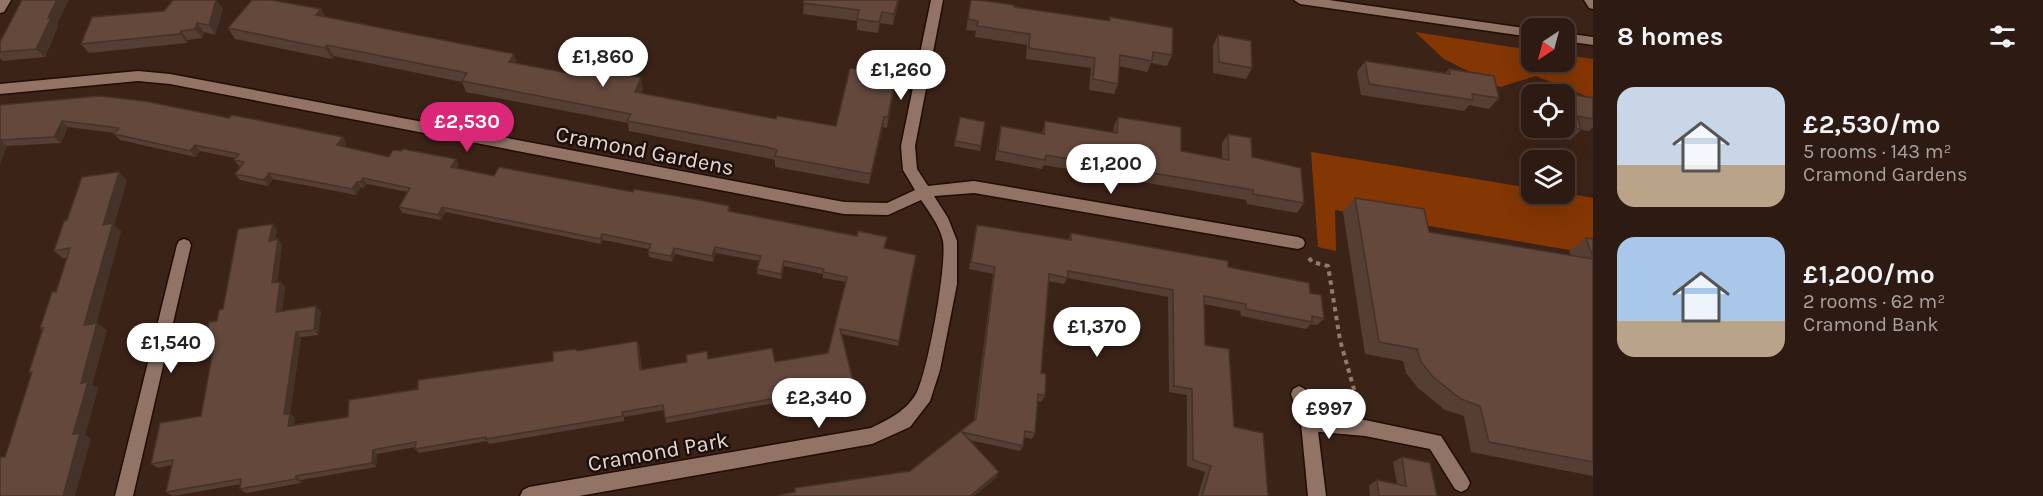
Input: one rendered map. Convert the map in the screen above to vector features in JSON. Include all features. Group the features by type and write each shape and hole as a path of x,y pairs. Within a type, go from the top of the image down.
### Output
{"street":[{"path":"0,9 5,0"},
{"name":"Cramond Park","path":"529,496 872,436 904,421 924,396 932,370 949,284 950,242 941,218 910,170 908,146 937,0"},
{"path":"1300,0 1521,31"},
{"path":"1590,0 1593,5"},
{"path":"1575,39 1593,41"},
{"name":"Cramond Gardens","path":"0,88 138,76 170,79 844,208 888,208 924,192 974,187 1298,243"},
{"path":"124,496 184,244"},
{"path":"1299,393 1309,423 1317,496"},
{"path":"1309,423 1365,428 1434,442 1461,483"}],"path":[{"path":"1298,243 1312,262 1328,266 1340,340 1365,428"}],"shaded area":[{"path":"1415,32 1521,48 1521,72 1575,72 1575,56 1593,59 1593,99 1575,92 1575,84 1556,84 1536,76 1500,87 1444,59"},
{"path":"1311,152 1521,186 1521,204 1575,204 1575,195 1593,198 1593,254 1335,210 1336,251 1318,247"}],"building":[{"path":"22,0 57,0 36,49 0,52 0,42"},
{"path":"173,0 216,0 209,25 197,23 195,29 181,31 180,34 81,44 92,17 164,11"},
{"path":"252,0 271,0 321,9 316,15 514,54 509,62 567,73 570,67 641,77 635,92 776,119 777,116 836,126 850,68 896,75 888,117 884,117 871,174 775,156 777,150 766,147 627,121 631,114 462,81 467,73 228,28"},
{"path":"804,0 898,0 894,14 882,12 879,22 857,19 859,10 803,3"},
{"path":"971,0 1110,21 1110,17 1173,28 1172,55 1153,52 1152,61 1120,55 1118,84 1093,79 1095,58 1029,48 1030,34 977,26 978,21 968,19"},
{"path":"1218,35 1251,41 1252,68 1219,62"},
{"path":"1365,61 1450,74 1449,69 1494,76 1499,98 1472,94 1473,100 1369,84"},
{"path":"1575,95 1593,98 1593,119 1577,116 1581,129 1575,128"},
{"path":"99,96 144,101 229,118 232,115 343,137 337,145 389,157 393,150 403,149 456,159 451,167 494,176 499,167 633,192 634,189 694,199 729,206 728,211 857,236 858,231 887,237 884,248 916,255 899,341 840,329 854,384 665,418 663,405 622,412 623,416 486,439 486,437 415,449 416,442 373,450 372,463 296,476 295,479 240,489 241,479 166,492 173,460 151,464 160,423 201,416 214,345 204,347 209,322 217,321 219,310 223,309 238,229 273,224 269,241 278,239 272,283 280,282 276,312 316,306 314,330 296,332 284,414 290,414 288,426 348,417 349,400 418,389 418,380 553,361 553,352 576,349 577,351 637,341 640,370 687,362 686,355 707,351 708,359 772,348 775,362 828,353 847,277 823,272 824,269 784,261 781,274 757,269 761,256 715,247 712,256 674,248 671,256 648,252 651,244 602,234 600,239 442,207 438,215 399,207 410,188 363,178 352,189 269,173 264,180 235,174 244,162 234,160 239,154 195,145 190,151 114,134 119,128 62,121 54,137 0,140 0,105"},
{"path":"960,117 985,122 981,146 955,141"},
{"path":"1118,117 1181,127 1181,151 1229,160 1228,134 1251,138 1252,157 1301,168 1304,203 1253,194 1253,190 1046,155 1045,160 998,151 1001,126 1044,134 1045,121 1117,133"},
{"path":"119,172 103,225 113,223 84,325 97,323 81,383 88,382 73,434 80,433 63,496 0,496 0,457 5,457 32,372 29,372 43,328 40,328 52,292 56,292 70,248 54,251 64,221 67,220 82,177"},
{"path":"1355,198 1424,209 1429,232 1593,259 1593,462 1489,442 1480,406 1461,399 1433,377 1421,362 1417,349 1379,342"},
{"path":"977,225 1071,240 1071,233 1228,261 1228,267 1309,283 1310,293 1321,295 1324,319 1312,316 1312,322 1246,309 1246,304 1204,296 1205,345 1229,349 1234,427 1263,433 1268,496 1202,496 1211,466 1193,460 1192,389 1174,386 1173,290 1068,271 1068,278 1049,274 1041,373 1046,374 1045,396 1038,394 1035,433 1025,431 1023,446 962,432 999,472 970,496 778,496 795,492 795,488 910,471 976,419 995,267 971,262"},
{"path":"1586,238 1593,239 1593,257"},
{"path":"1402,457 1430,463 1437,496 1379,496 1377,480 1406,486"}]}
